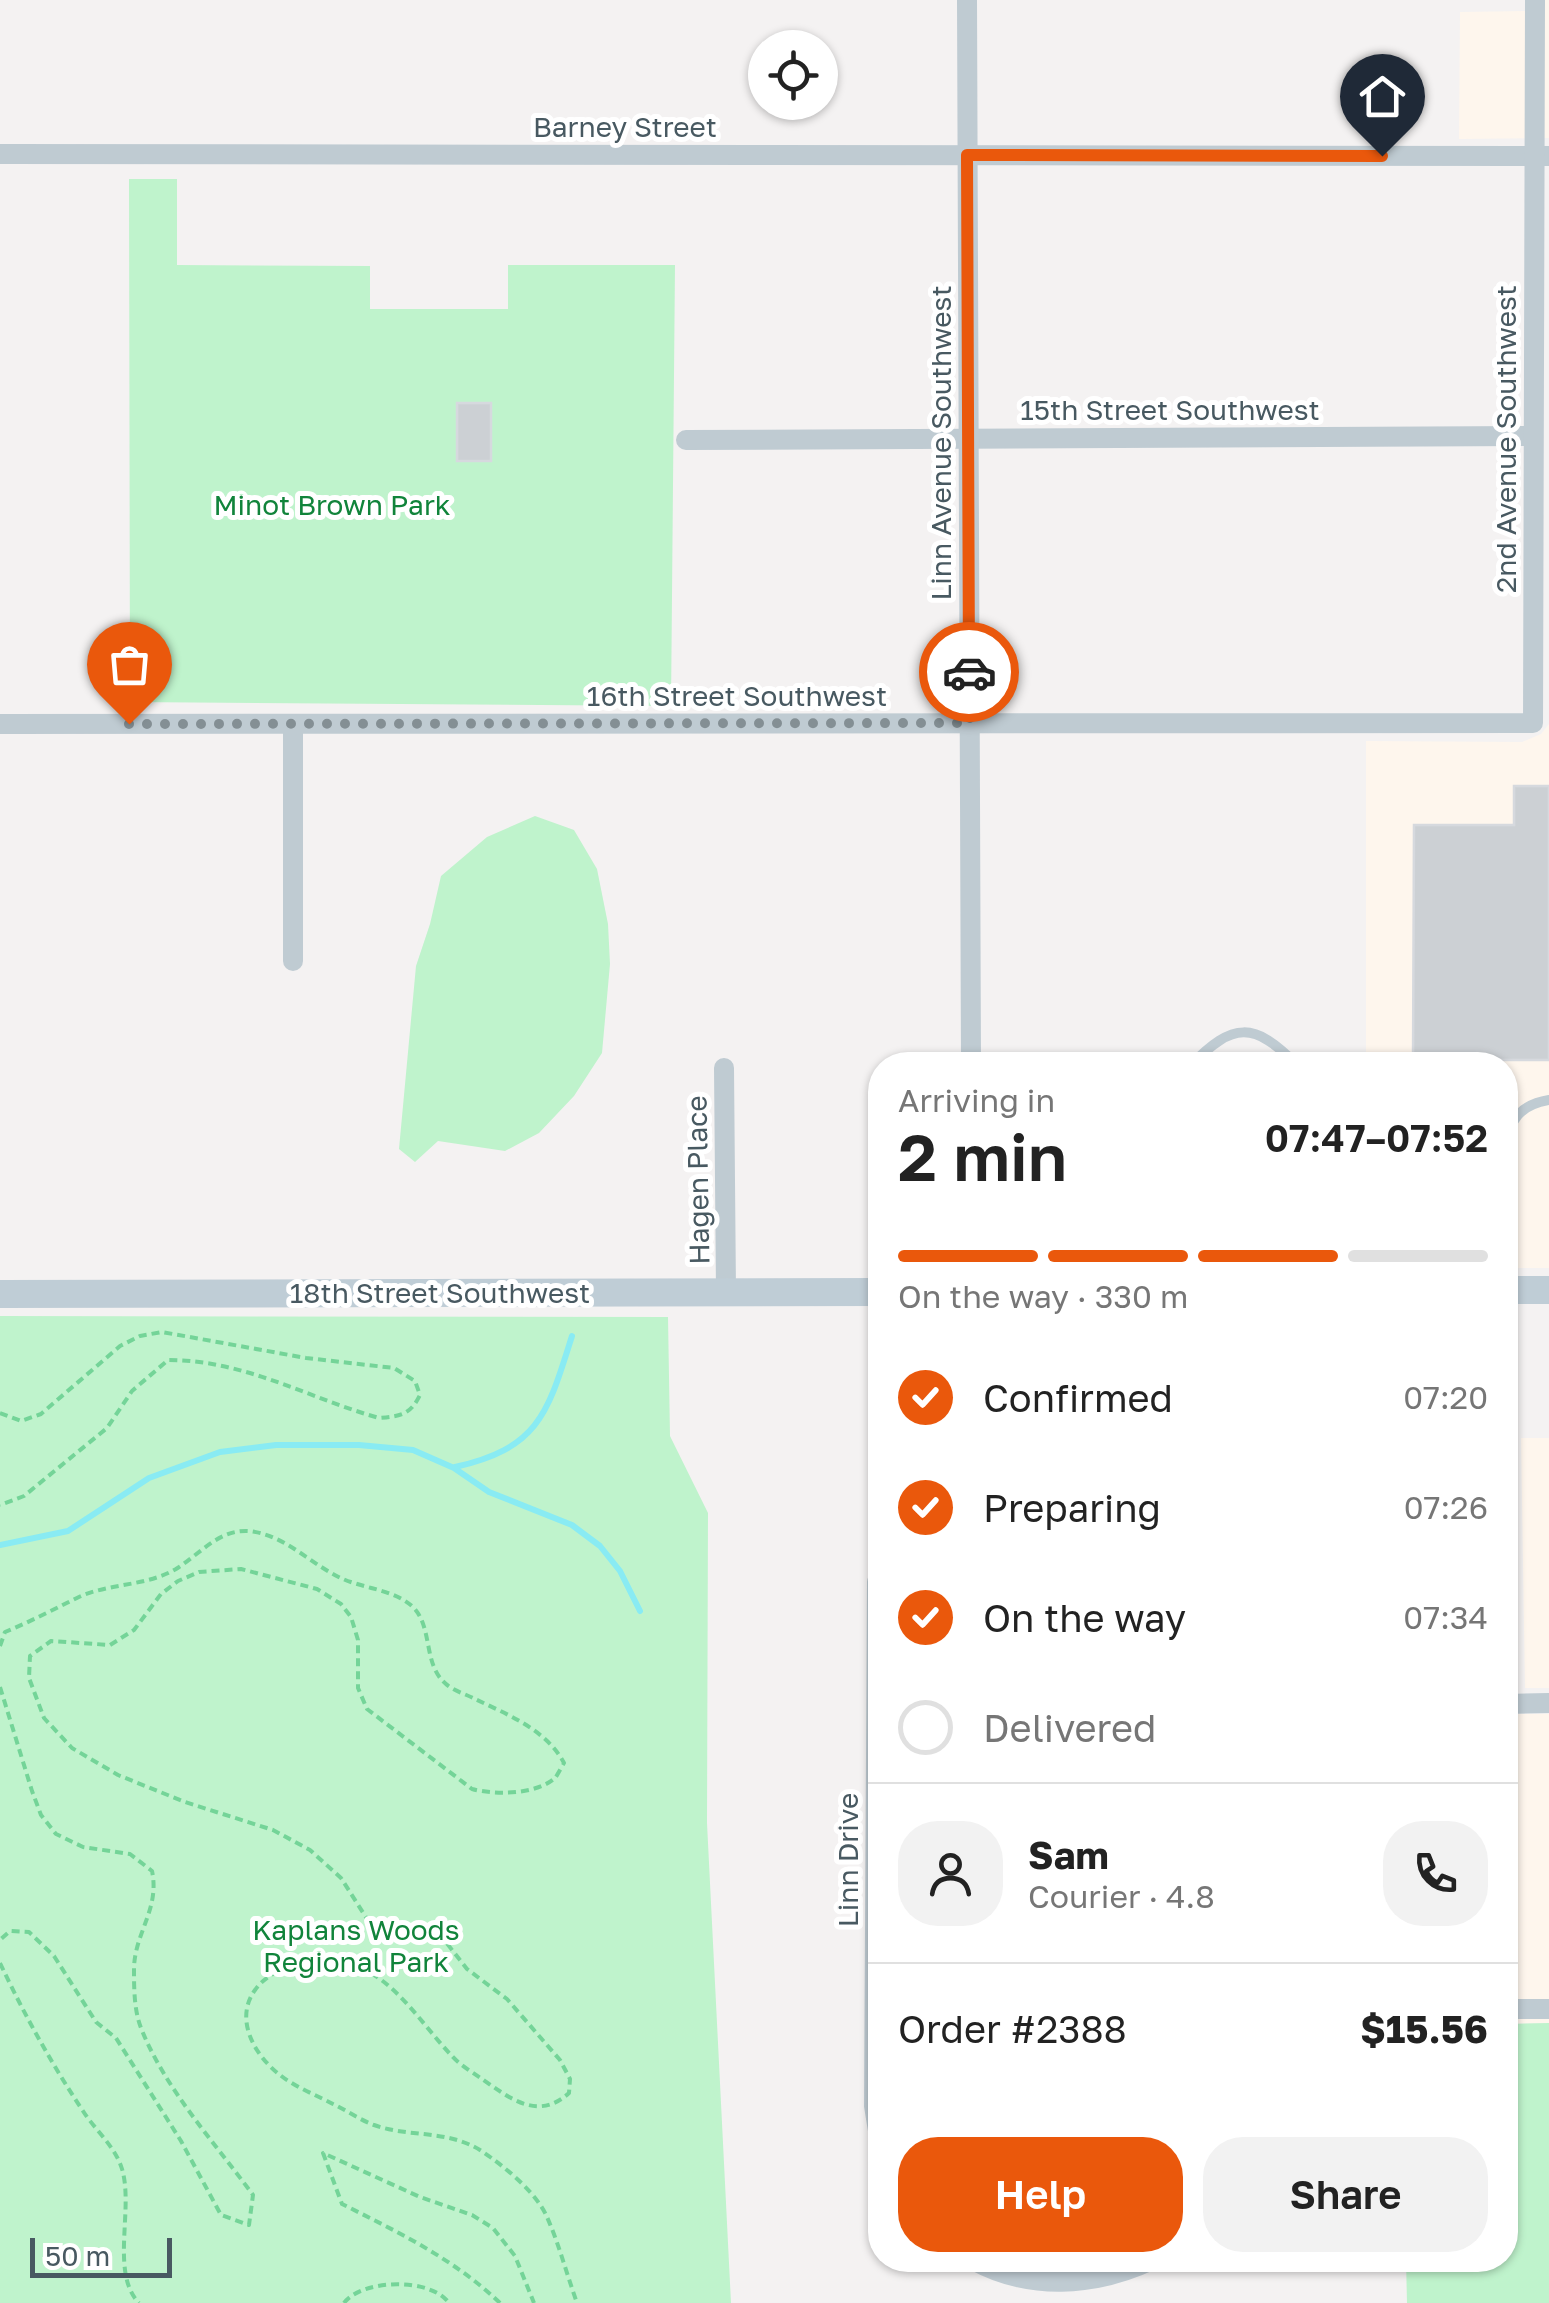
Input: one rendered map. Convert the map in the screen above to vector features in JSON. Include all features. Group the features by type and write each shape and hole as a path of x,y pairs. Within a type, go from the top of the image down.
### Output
{"street":[{"name":"Linn Avenue Southwest","path":"966,0 971,1052"},
{"name":"2nd Avenue Southwest","path":"1533,723 1541,594 1533,436 1541,156 1535,0"},
{"name":"Barney Street","path":"0,154 1541,156"},
{"name":"15th Street Southwest","path":"686,440 1533,436"},
{"name":"16th Street Southwest","path":"0,724 1533,723"},
{"path":"293,724 293,961"},
{"name":"Hagen Place","path":"724,1068 726,1292"},
{"path":"1518,1290 1549,1290"},
{"name":"18th Street Southwest","path":"0,1294 868,1292"},
{"path":"1518,1704 1549,1703"},
{"path":"1518,2009 1549,2009"},
{"path":"1002,2272 1044,2282 1077,2282 1122,2272"}],"lane":[{"path":"1204,1052 1217,1038 1235,1033 1256,1034 1284,1052"},
{"path":"1518,1114 1534,1103 1549,1100"}],"path":[{"path":"0,1414 21,1421 41,1414 120,1346 140,1336 162,1332 306,1358 394,1368 415,1382 420,1395 412,1410 401,1416 379,1418 233,1366 168,1360 132,1390 106,1428 24,1496 0,1505"},
{"path":"0,1646 6,1632 83,1596 174,1570 221,1536 245,1530 272,1536 342,1579 395,1596 414,1608 424,1626 434,1667 446,1684 519,1720 555,1746 564,1763 556,1778 536,1787 492,1794 472,1789 367,1709 358,1688 358,1640 351,1616 341,1604 318,1589 241,1569 199,1572 178,1581 160,1594 134,1630 110,1645 50,1641 30,1656 28,1678 44,1718 72,1748 118,1776 273,1830 310,1850 340,1878 369,1922 387,1934 430,1934 445,1941 467,1969 507,1999 560,2060 570,2079 569,2093 555,2106 533,2107 511,2098 453,2058 417,2012 382,1979 357,1967 322,1960 282,1968 256,1988 246,2008 245,2026 261,2056 281,2076 376,2126 447,2135 465,2143 482,2151 529,2192 546,2213 576,2303"},
{"path":"0,1688 36,1803 56,1834 83,1846 130,1854 152,1872 157,1892 134,1962 136,2007 142,2029 165,2074 252,2195 249,2226 221,2215 152,2092 116,2038 96,2022 54,1956 30,1932 10,1931 0,1940"},
{"path":"0,1962 27,2022 123,2171 128,2221 124,2270 129,2293 139,2303"},
{"path":"500,2303 479,2283 428,2248 342,2204 322,2153 420,2197 472,2215 493,2228 515,2256 534,2303"},
{"path":"344,2303 359,2289 401,2286 424,2287 443,2295 449,2303"}],"shaded area":[{"path":"1530,0 1549,0 1549,138 1459,139 1460,12 1529,11"},
{"path":"1549,724 1549,1268 1518,1268 1518,1052 1366,1052 1366,741 1522,742 1541,734"},
{"path":"1521,1438 1549,1438 1549,1688 1525,1688"},
{"path":"1518,1714 1549,1714 1549,2023 1518,2024"}],"green space":[{"name":"Minot Brown Park","path":"129,179 177,179 177,265 370,266 370,309 508,309 508,265 675,265 671,706 130,702"},
{"path":"535,816 574,830 597,869 608,924 610,964 602,1053 574,1096 539,1133 505,1151 438,1141 415,1162 399,1149 416,966 441,876 487,837"},
{"name":"Kaplans Woods Regional Park","path":"0,1316 668,1317 670,1436 708,1513 707,1823 731,2303 0,2303"},
{"path":"1549,2023 1549,2303 1407,2303 1406,2272 1518,2272 1518,2024"}],"building":[{"path":"457,403 491,403 491,461 457,461"},
{"path":"1514,786 1549,786 1549,1060 1518,1060 1518,1052 1413,1052 1414,825 1514,825"}],"waterway":[{"path":"455,1467 506,1449 536,1423 556,1386 572,1336"},
{"path":"0,1545 68,1531 149,1478 220,1452 276,1445 359,1445 413,1450 454,1468 489,1492 572,1525 600,1546 620,1571 640,1611"}],"way so far":[{"path":"129,724 970,723 969,672"}],"route":[{"path":"969,672 967,155 1382,156"}]}
